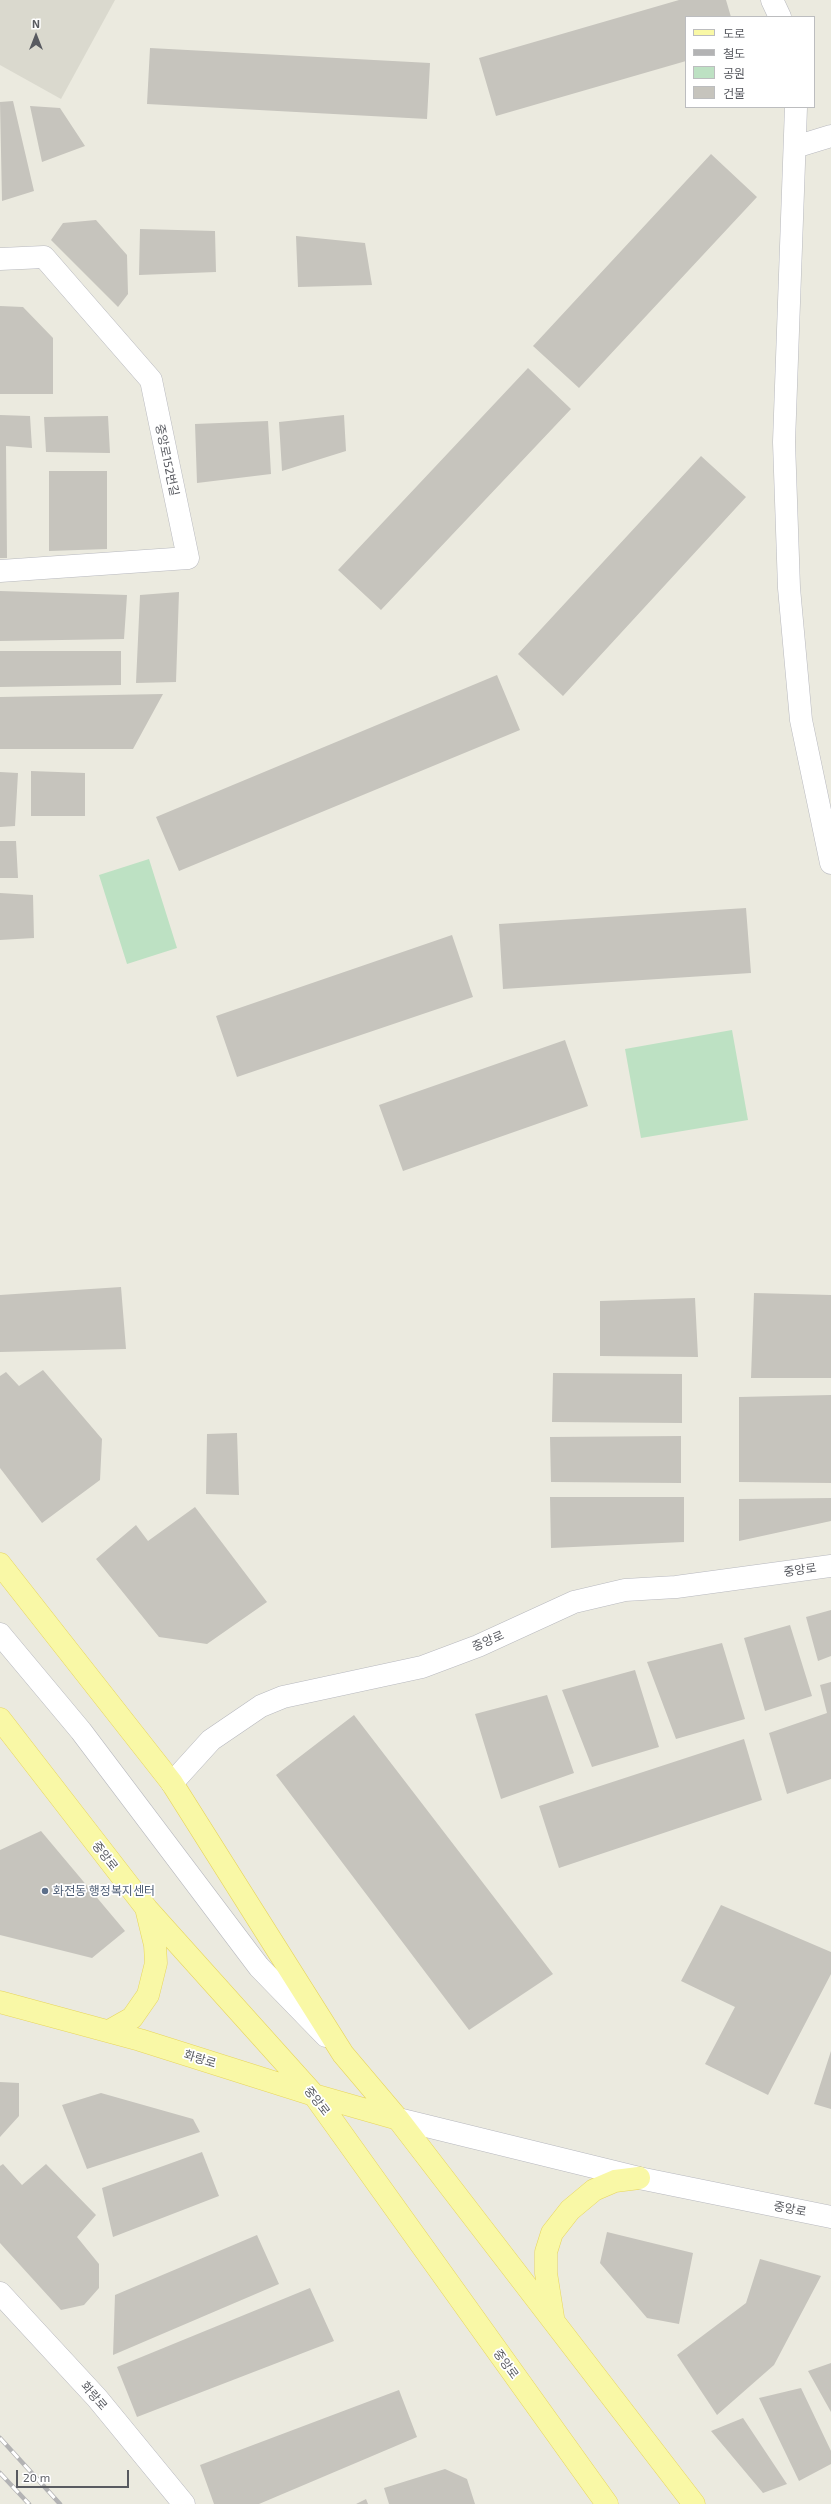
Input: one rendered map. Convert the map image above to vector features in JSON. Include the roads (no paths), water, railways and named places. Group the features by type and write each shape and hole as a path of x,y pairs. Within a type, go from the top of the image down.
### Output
{"main road":[{"path":"0,1564 172,1783 343,2054 398,2118 694,2504"},
{"name":"중앙로","path":"0,1719 147,1909 314,2095 607,2504"},
{"path":"109,2031 132,2018 148,1995 156,1963 155,1945 147,1909"},
{"name":"화랑로","path":"0,2002 109,2031 314,2095 398,2118"},
{"path":"553,2320 546,2272 546,2252 552,2233 570,2210 594,2190 615,2181 639,2178"}],"street":[{"path":"772,0 780,16"},
{"path":"796,108 784,442 789,580 801,720 831,863"},
{"path":"795,147 831,136"},
{"name":"중앙로152번길","path":"0,259 44,256 151,380 188,558 0,571"},
{"name":"중앙로","path":"172,1783 211,1740 261,1706 283,1697 422,1666 478,1646 574,1602 625,1590 676,1587 831,1566"},
{"path":"0,1634 81,1731 259,1967 343,2054"},
{"name":"중앙로","path":"398,2118 639,2178 831,2217"},
{"name":"화랑로","path":"0,2293 97,2398 184,2504"}],"railway":[{"path":"0,2438 60,2504"},
{"path":"0,2473 29,2504"}],"place":[{"name":"화전동 행정복지센터","path":"45,1891"}]}
